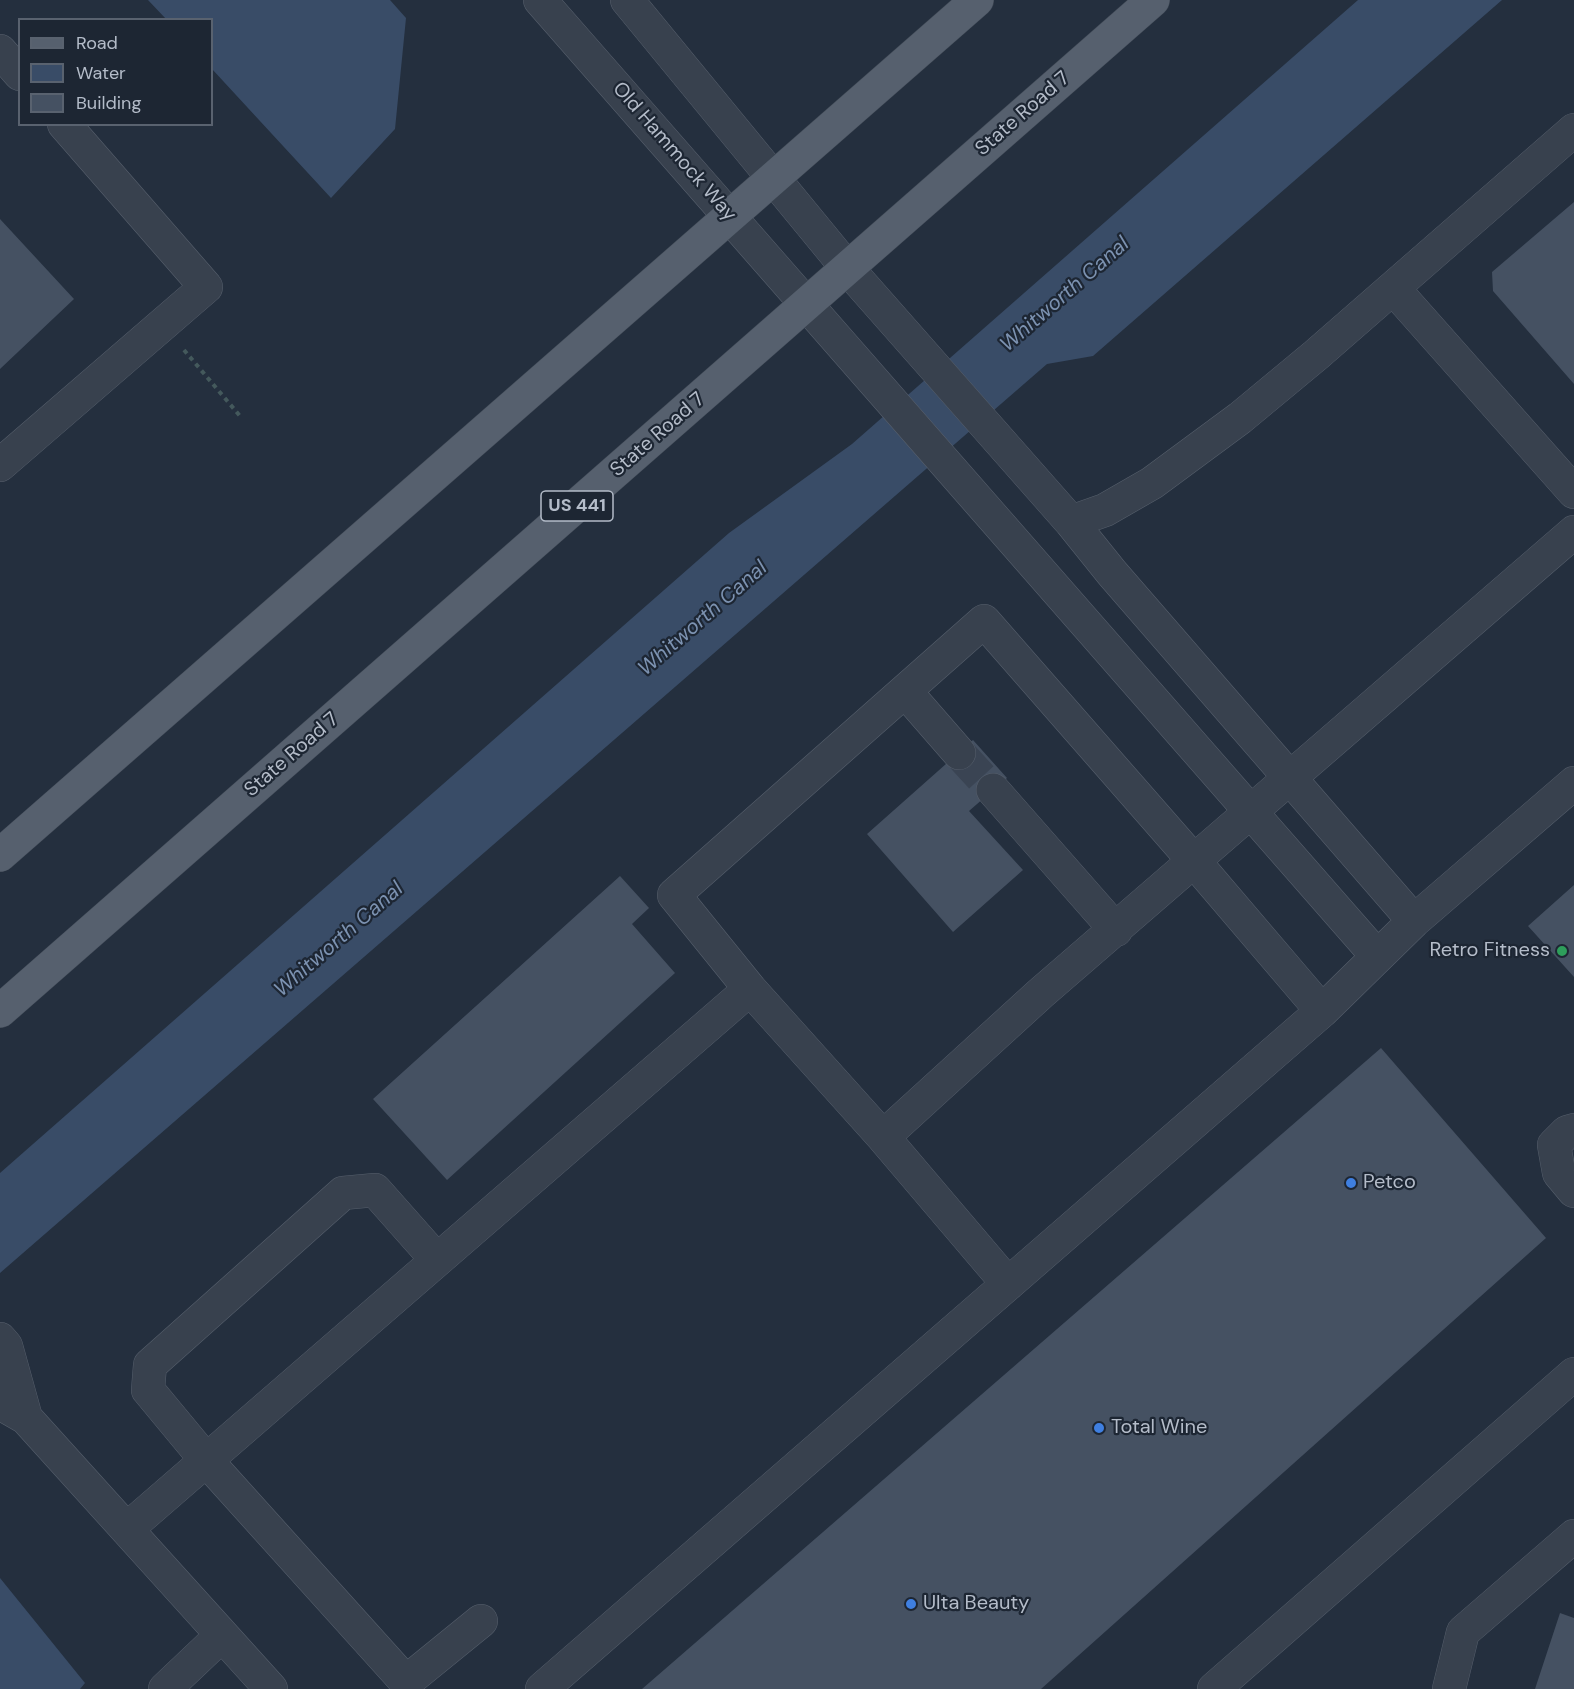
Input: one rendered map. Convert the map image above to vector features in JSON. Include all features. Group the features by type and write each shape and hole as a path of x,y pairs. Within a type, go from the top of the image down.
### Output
{"main road":[{"path":"3,845 731,217 977,0"},
{"name":"State Road 7","path":"0,1011 1153,0"}],"street":[{"name":"Old Hammock Way","path":"540,0 1377,956"},
{"path":"627,0 848,269 1071,522 1112,573 1414,921"},
{"path":"0,465 206,287 66,126"},
{"path":"1071,522 1104,510 1152,483 1248,411 1574,130"},
{"path":"1393,288 1571,481"},
{"path":"883,1137 966,1060 1574,532"},
{"path":"1008,1284 883,1137 750,989 674,895 984,621 1322,1011"},
{"path":"905,691 959,753"},
{"path":"542,1689 1322,1011 1414,921 1574,783"},
{"path":"993,790 1116,930"},
{"path":"127,1529 750,989"},
{"path":"1574,1131 1567,1132 1554,1145 1559,1173 1574,1191"},
{"path":"437,1260 375,1190 343,1193 150,1365 148,1390 206,1460 406,1682 481,1621"},
{"path":"0,1339 6,1346 13,1410 127,1529 222,1635 258,1684"},
{"path":"1214,1689 1574,1374"},
{"path":"1449,1689 1463,1632 1574,1536"},
{"path":"165,1689 222,1635"}],"path":[{"path":"178,344 240,416"}],"water":[{"path":"148,0 390,0 406,18 395,129 331,198 213,70 213,18 165,18"},
{"name":"Whitworth Canal","path":"1358,0 1502,0 1093,356 1047,364 0,1273 0,1173 729,533 852,444"},
{"path":"0,1578 85,1683 80,1689 0,1689"}],"building":[{"path":"1574,202 1574,384 1493,291 1492,272"},
{"path":"0,219 74,299 0,369"},
{"path":"973,740 1007,778 969,811 1023,870 953,932 867,834"},
{"path":"620,876 649,908 632,924 675,973 447,1180 373,1099"},
{"name":"Retro Fitness","path":"1574,885 1574,977 1528,926"},
{"path":"1381,1048 1546,1238 1041,1689 642,1689"},
{"path":"1560,1613 1574,1618 1574,1689 1535,1689"}],"tunnel":[{"path":"959,753 993,790"}],"place":[{"name":"Retro Fitness","path":"1562,951"},
{"name":"Petco","path":"1351,1183"},
{"name":"Total Wine","path":"1099,1428"},
{"name":"Ulta Beauty","path":"911,1604"}]}
